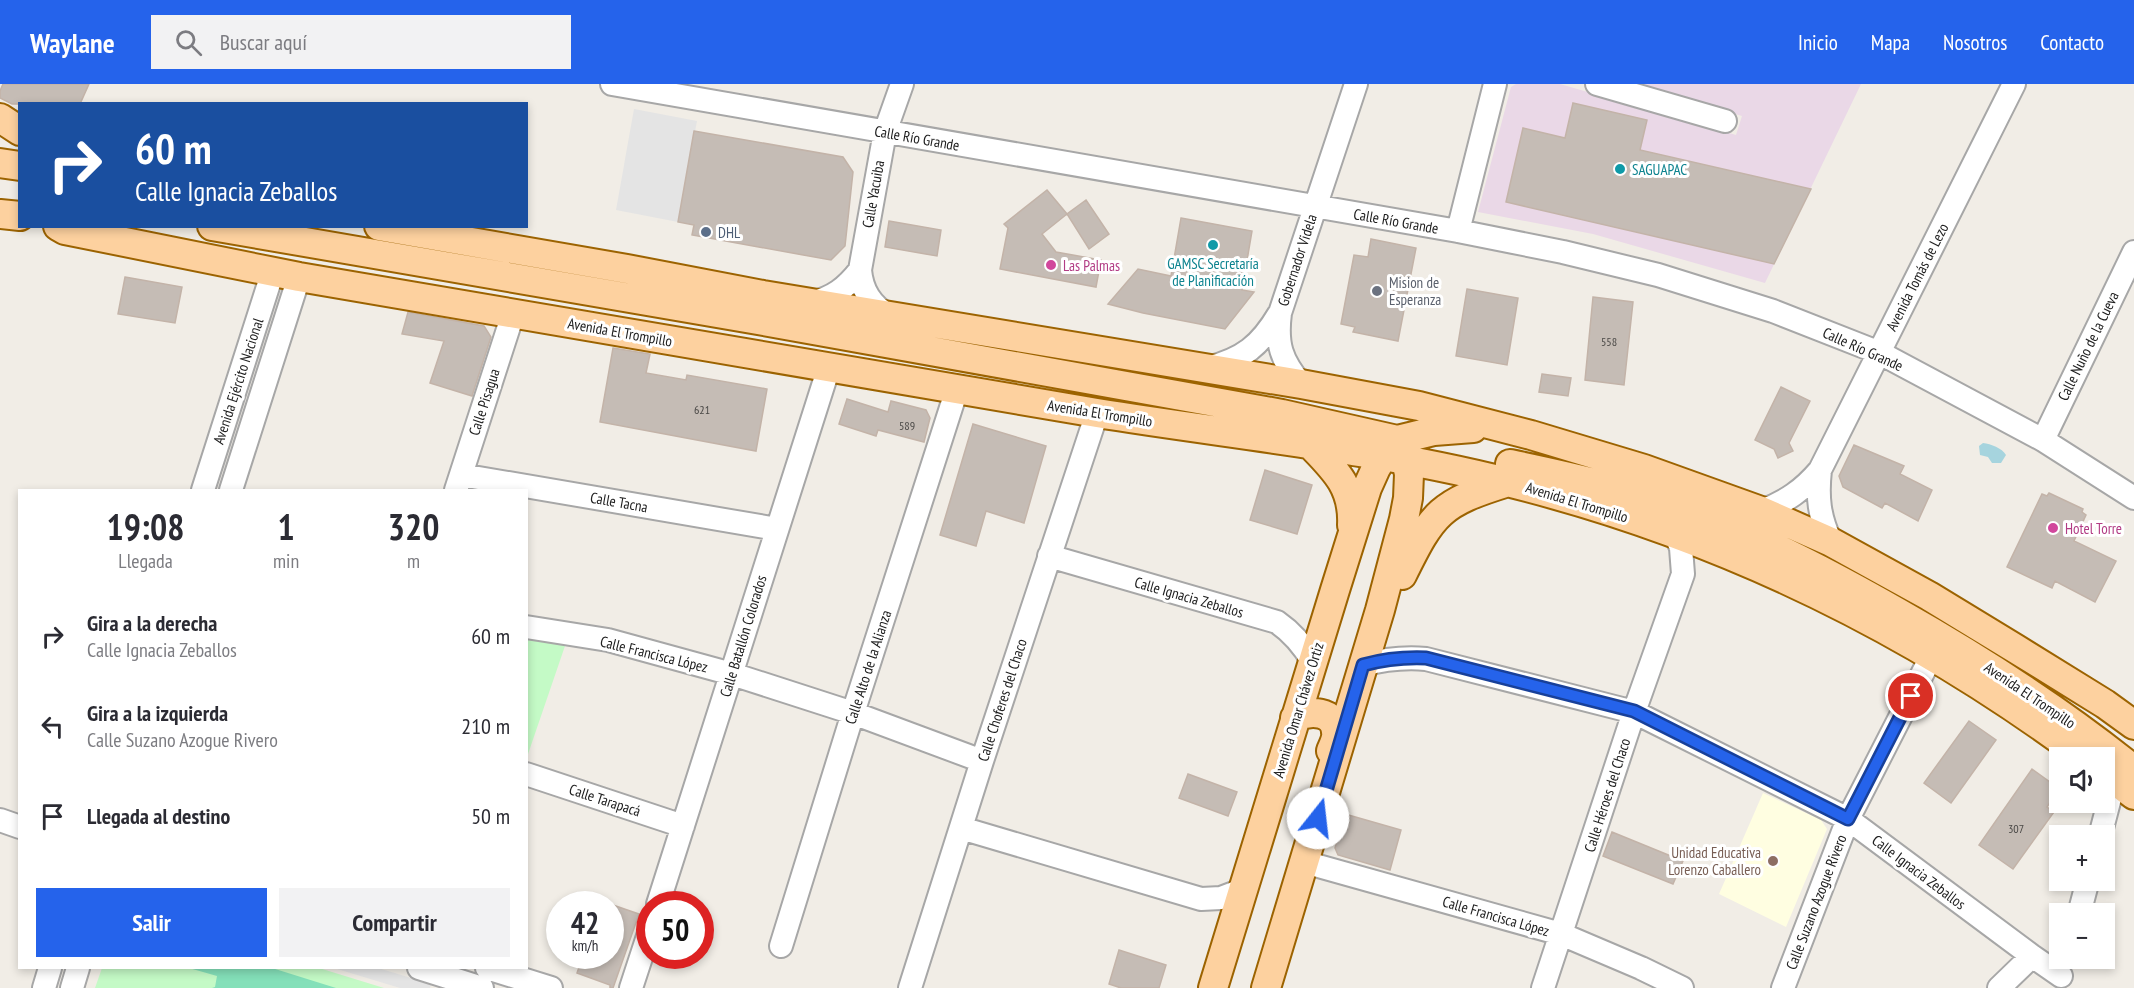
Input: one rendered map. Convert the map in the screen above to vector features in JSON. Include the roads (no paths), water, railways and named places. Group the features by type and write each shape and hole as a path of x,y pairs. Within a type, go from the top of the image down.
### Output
{"main road":[{"path":"0,118 18,130"},
{"path":"0,163 18,166"},
{"path":"0,214 18,216"},
{"name":"Avenida El Trompillo","path":"64,228 286,274 1097,413 1198,429 1546,472 1599,483 1694,513 1785,552 1863,592 1938,635 2032,694 2116,772 2134,795"},
{"name":"Avenida El Trompillo","path":"224,228 758,320 1282,414 1395,452 1556,495 1675,533 1749,562 1874,622 1932,655 2037,722 2070,747"},
{"name":"Avenida El Trompillo","path":"391,228 763,295 1301,384 1419,406 1494,426 1644,469 1761,511 1832,542 2007,643 2105,704 2134,725"},
{"path":"758,320 898,378"},
{"path":"1266,988 1380,610 1408,498 1395,452 1367,412 1330,390"},
{"path":"1395,452 1434,431 1494,426"},
{"path":"1309,443 1344,483 1351,501 1352,522 1348,551"},
{"name":"Avenida Omar Chávez Ortiz","path":"1213,988 1367,488 1395,452"},
{"path":"1380,610 1400,581 1424,532 1445,508 1472,493 1546,472"},
{"path":"1331,602 1333,619 1314,685 1319,694 1330,700 1342,700 1353,695"},
{"path":"1295,718 1304,712 1315,711 1325,715 1333,722 1336,732 1322,788 1318,818"}],"street":[{"name":"Calle Río Grande","path":"612,84 1458,231 1563,252 1658,275 1773,311 1880,353 2043,440 2134,498"},
{"name":"Calle Yacuiba","path":"890,316 880,310 865,292 860,270 885,132 902,84"},
{"name":"Gobernador Videla","path":"1301,384 1288,369 1280,351 1277,332 1280,313 1356,84"},
{"path":"1458,231 1495,84"},
{"path":"1597,84 1725,121"},
{"name":"Avenida Tomás de Lezo","path":"1761,511 1794,496 1809,484 1820,470 2014,84"},
{"name":"Calle Nuño de la Cueva","path":"2043,440 2134,252"},
{"path":"811,303 823,300 843,289 860,270"},
{"name":"Avenida Ejército Nacional","path":"203,489 286,274"},
{"name":"Avenida Ejército Nacional","path":"231,489 286,274"},
{"name":"Gobernador Videla","path":"1206,369 1229,363 1250,350 1268,334 1280,313"},
{"name":"Calle Pisagua","path":"458,483 513,314"},
{"name":"Calle Batallón Colorados","path":"661,891 829,367"},
{"name":"Calle Alto de la Alianza","path":"781,946 957,389"},
{"name":"Calle Choferes del Chaco","path":"910,988 1097,413"},
{"name":"Avenida Tomás de Lezo","path":"1820,470 1818,507 1823,525 1832,542"},
{"name":"Calle Tacna","path":"458,483 500,489"},
{"name":"Calle Tacna","path":"528,493 777,529"},
{"name":"Calle Héroes del Chaco","path":"1543,988 1634,711 1683,574 1681,548 1675,533"},
{"name":"Calle Ignacia Zeballos","path":"1049,556 1277,622 1302,644 1313,662"},
{"name":"Calle Francisca López","path":"528,627 608,640 732,674 853,713 982,761"},
{"name":"Calle Suzano Azogue Rivero","path":"1784,988 1848,819 1932,655"},
{"name":"Calle Ignacia Zeballos","path":"1363,665 1386,659 1426,658 1634,711 1848,819 2032,956 2062,974"},
{"path":"2103,825 2116,772"},
{"name":"Calle Tarapacá","path":"528,775 683,826"},
{"path":"0,820 18,826"},
{"path":"961,828 1201,899 1221,898 1242,890"},
{"name":"Calle Francisca López","path":"1304,862 1561,934 1682,988"},
{"path":"1999,988 2032,956"},
{"path":"44,988 50,969"},
{"path":"72,988 78,969"},
{"path":"422,969 483,988"},
{"path":"491,969 551,988"},
{"path":"631,988 637,969"}],"water":[{"path":"1983,443 2002,450 2006,455 2001,463 1992,463 1988,457 1980,455 1979,446"}],"place":[{"name":"SAGUAPAC","path":"1620,169"},
{"name":"DHL","path":"706,232"},
{"name":"GAMSC Secretaría de Planificación","path":"1213,245"},
{"name":"Las Palmas","path":"1051,265"},
{"name":"Mision de Esperanza","path":"1377,291"},
{"name":"Hotel Torre","path":"2053,528"},
{"name":"Unidad Educativa Lorenzo Caballero","path":"1773,861"}]}
